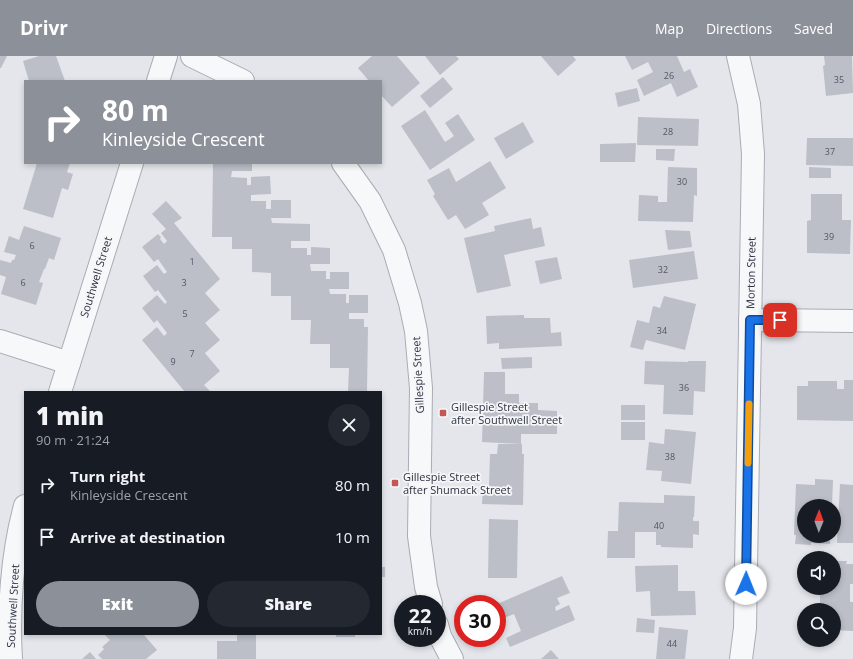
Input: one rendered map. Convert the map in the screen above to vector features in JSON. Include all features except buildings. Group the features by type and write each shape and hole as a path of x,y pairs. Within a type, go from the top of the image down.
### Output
{"street":[{"path":"158,80 166,56"},
{"path":"192,56 241,80"},
{"name":"Morton Street","path":"738,56 749,104 753,154 745,628 741,659"},
{"name":"Southwell Street","path":"60,391 132,164"},
{"name":"Gillespie Street","path":"344,164 370,200 394,250 410,303 416,331 421,388 419,536 428,595"},
{"path":"750,320 853,321"},
{"path":"0,341 69,363"},
{"name":"Southwell Street","path":"11,659 10,624 13,565 24,511"},
{"path":"446,647 452,659"}],"slow traffic":[{"path":"748,463 749,404"}],"place":[{"name":"Gillespie Street after Southwell Street","path":"443,413"},
{"name":"Gillespie Street after Shumack Street","path":"395,483"}],"route":[{"path":"746,584 750,320 780,320"}]}
